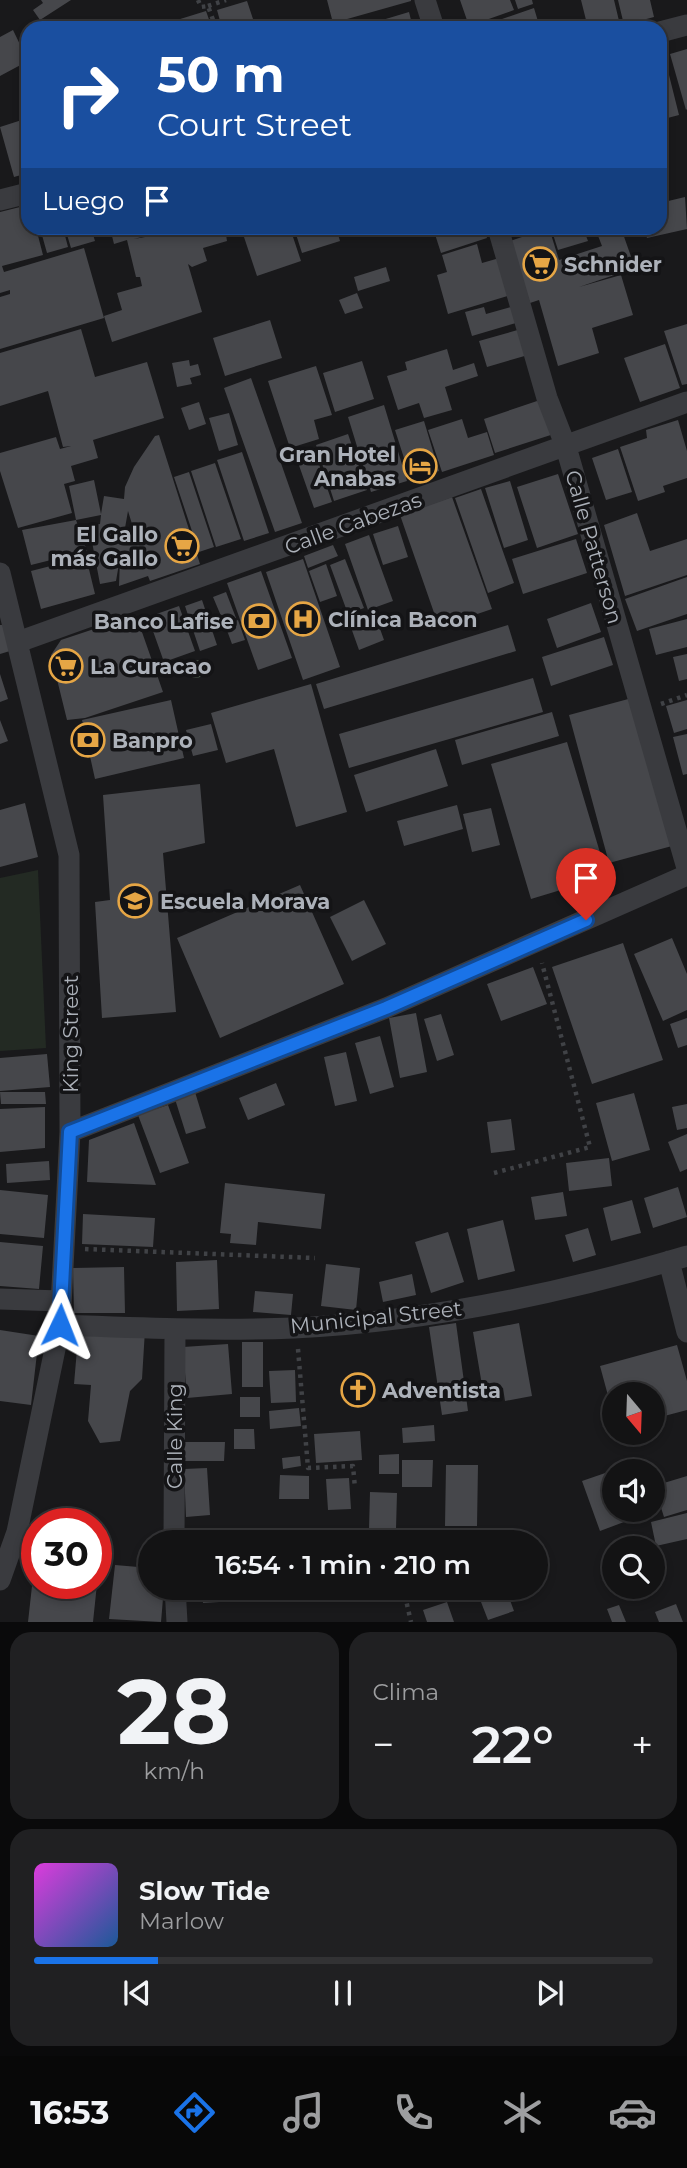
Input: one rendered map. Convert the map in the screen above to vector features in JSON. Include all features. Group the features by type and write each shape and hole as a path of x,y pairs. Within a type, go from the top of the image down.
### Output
{"street":[{"path":"425,0 432,21"},
{"path":"667,30 687,25"},
{"path":"0,200 21,195"},
{"name":"Calle Patterson","path":"500,235 547,398 566,447 687,868"},
{"name":"Calle Cabezas","path":"18,642 687,402"},
{"name":"King Street","path":"0,573 69,855 70,1132 60,1325 17,1532 0,1580"},
{"path":"70,1132 386,1008 687,875"},
{"path":"678,1258 687,1332"},
{"name":"Municipal Street","path":"60,1325 175,1330 296,1328 486,1304 559,1290 678,1258"},
{"path":"0,1299 60,1301"},
{"name":"Calle King","path":"174,1530 175,1330"},
{"path":"176,1600 177,1622"}],"path":[{"path":"198,0 201,7 226,0"},
{"path":"208,6 213,21"},
{"path":"494,1173 590,1147 535,943"},
{"path":"63,1248 315,1258"},
{"path":"296,1328 308,1468 354,1466 355,1488"},
{"path":"406,1600 411,1622"}],"shaded area":[{"path":"38,870 46,1048 0,1051 0,878"}],"building":[{"path":"41,0 71,0 40,20 33,10 43,3"},
{"path":"327,0 411,0 340,21 332,21"},
{"path":"460,0 510,0 514,10 483,21 467,21"},
{"path":"515,0 532,0 533,4 518,9"},
{"path":"581,0 614,0 619,21 586,21"},
{"path":"618,0 650,0 654,17 623,21"},
{"path":"247,1 254,21 220,21 217,10"},
{"path":"534,8 538,21 496,21"},
{"path":"206,11 210,21 177,21"},
{"path":"409,12 411,21 379,21"},
{"path":"13,30 21,47 21,65 0,76 0,37"},
{"path":"687,49 687,109 686,110 670,54"},
{"path":"667,67 679,115 667,118"},
{"path":"21,120 21,175 14,177 0,127"},
{"path":"685,197 687,229 667,234 667,201"},
{"path":"21,207 21,235 38,235 43,255 2,266 4,272 84,248 104,318 0,349 0,297 10,294 10,290 0,293 0,212"},
{"path":"42,235 65,235 68,247 47,253"},
{"path":"67,235 93,235 95,241 71,248"},
{"path":"112,235 149,235 134,239 156,235 226,235 227,241 203,248 207,261 192,267 188,264 202,312 112,342 104,316 122,310 117,293 142,286 140,277 136,277 127,240 114,244"},
{"path":"243,235 292,235 301,261 257,276"},
{"path":"296,235 338,235 340,241 302,253"},
{"path":"435,235 486,235 487,238 441,253"},
{"path":"528,235 551,235 559,260 602,246 598,235 623,235 635,268 579,287 621,275 633,315 592,328 599,353 558,366 539,300 530,303 510,241"},
{"path":"553,235 586,235 588,241 558,250"},
{"path":"477,244 482,263 503,257 514,294 448,314 437,275 447,272 442,255"},
{"path":"386,267 390,281 358,291 354,277"},
{"path":"357,293 363,308 345,314 339,300"},
{"path":"484,307 486,314 511,307 516,323 472,336 465,312"},
{"path":"270,320 282,358 225,376 213,338"},
{"path":"687,324 687,384 682,385 664,331"},
{"path":"81,329 95,377 147,362 164,418 93,440 98,458 71,466 75,481 64,484 72,513 18,528 0,471 0,453 56,437 60,449 71,446 63,447 48,391 0,406 0,353"},
{"path":"521,329 528,355 487,367 479,341"},
{"path":"665,344 680,388 640,402 624,358"},
{"path":"447,349 453,370 474,363 478,376 445,387 452,410 424,418 419,403 398,410 387,376 407,370 405,362"},
{"path":"189,360 190,366 198,364 201,375 190,378 192,384 177,387 172,363"},
{"path":"362,361 374,399 335,412 323,373"},
{"path":"316,366 332,415 314,420 319,439 290,448 268,381"},
{"path":"251,378 302,523 275,532 224,388"},
{"path":"546,398 557,433 495,453 484,419"},
{"path":"199,402 206,424 189,430 181,408"},
{"path":"384,405 407,481 371,492 348,417"},
{"path":"229,413 238,445 219,451 209,418"},
{"path":"462,419 468,438 487,432 494,455 442,472 428,430"},
{"path":"678,420 687,451 687,478 663,486 665,492 638,501 620,447 647,438 646,430"},
{"path":"424,421 439,471 411,480 395,430"},
{"path":"348,434 367,490 334,501 316,445"},
{"path":"159,435 200,564 150,581 148,576 119,586 120,558 116,581 100,584 89,526 100,524 101,515 76,520 69,486 94,480 101,514 104,496 124,499 125,487 134,467 155,436","holes":["128,511 137,540 122,545"]},
{"path":"313,447 332,502 314,508 295,454"},
{"path":"618,449 632,492 606,500 592,458"},
{"path":"242,452 269,533 244,541 217,460"},
{"path":"215,463 241,539 216,547 191,471"},
{"path":"189,472 214,547 199,552 174,477"},
{"path":"558,474 578,534 537,548 517,487"},
{"path":"510,481 528,540 504,548 485,488"},
{"path":"481,489 514,583 488,593 455,498"},
{"path":"452,497 492,609 439,627 400,515"},
{"path":"637,513 650,551 687,539 687,575 625,596 604,525"},
{"path":"76,520 87,551 31,565 22,530"},
{"path":"398,526 408,557 383,565 373,534"},
{"path":"369,535 393,601 368,610 345,544"},
{"path":"576,539 587,573 523,594 512,559"},
{"path":"333,545 338,556 308,568 304,556"},
{"path":"86,557 95,594 41,609 31,571"},
{"name":"Clínica Bacon","path":"303,559 340,667 303,680 266,572"},
{"path":"345,559 364,608 348,614 330,565"},
{"path":"326,564 337,596 320,602 309,571"},
{"name":"Banco Lafise","path":"261,571 292,658 258,670 227,583"},
{"path":"687,577 687,614 637,631 625,599"},
{"path":"226,592 236,618 224,623 213,597"},
{"path":"202,600 217,645 200,651 185,606"},
{"path":"591,603 601,632 557,648 547,619"},
{"path":"179,606 195,651 164,662 148,617"},
{"path":"374,612 384,640 359,650 349,622"},
{"path":"136,615 163,692 85,718 67,720 51,655 61,640"},
{"path":"687,619 687,647 656,655 649,629"},
{"path":"238,620 245,640 232,644 225,625"},
{"path":"0,625 3,625 10,651 0,654"},
{"path":"508,625 516,651 324,709 316,684"},
{"path":"604,637 613,665 551,686 542,657"},
{"path":"687,654 687,679 679,681 673,657"},
{"path":"0,674 8,699 0,702"},
{"path":"533,678 543,712 349,768 339,734"},
{"path":"311,684 347,812 296,827 274,749 226,763 211,713"},
{"path":"632,698 672,846 609,863 569,715"},
{"path":"171,700 184,758 95,779 82,720"},
{"path":"687,700 687,729 674,733 666,706"},
{"path":"552,712 559,736 462,765 455,740"},
{"path":"0,720 8,741 0,744"},
{"path":"211,724 218,750 193,756 186,730"},
{"path":"687,734 687,774 683,775 673,737"},
{"path":"567,742 607,876 531,899 491,764"},
{"path":"436,749 448,786 366,812 354,775"},
{"name":"Escuela Morava","path":"200,784 205,843 163,853 176,1012 102,1018 95,902 110,900 103,795"},
{"path":"25,803 38,857 0,867 0,810"},
{"path":"457,805 463,829 404,846 397,821"},
{"path":"491,808 500,845 472,852 463,814"},
{"path":"300,885 344,984 220,1038 177,938"},
{"path":"364,900 386,944 352,961 330,917"},
{"path":"672,938 687,974 687,1010 663,1021 634,954"},
{"path":"623,943 663,1060 592,1084 552,967"},
{"path":"533,967 547,1004 501,1021 487,984"},
{"path":"416,1013 427,1072 400,1078 389,1018"},
{"path":"441,1014 454,1055 437,1061 424,1019"},
{"path":"687,1018 687,1045 678,1048 670,1024"},
{"path":"380,1036 394,1087 370,1094 355,1043"},
{"path":"346,1052 357,1101 335,1106 324,1057"},
{"path":"47,1054 50,1087 0,1091 0,1058"},
{"path":"276,1083 285,1105 248,1120 239,1098"},
{"path":"0,1092 45,1092 46,1104 1,1104"},
{"path":"195,1092 206,1128 186,1134 175,1099"},
{"path":"634,1093 650,1150 612,1161 596,1103"},
{"path":"687,1104 687,1128 677,1130 672,1107"},
{"path":"168,1105 189,1163 160,1173 138,1115"},
{"path":"45,1107 45,1148 0,1152 0,1109"},
{"path":"511,1119 515,1150 491,1153 487,1122"},
{"path":"134,1123 156,1185 87,1182 89,1140"},
{"path":"687,1134 687,1169 680,1172 668,1142"},
{"path":"609,1158 612,1186 569,1191 566,1163"},
{"path":"49,1161 50,1180 7,1183 6,1164"},
{"path":"225,1183 325,1194 321,1229 258,1222 256,1245 230,1243 231,1234 220,1233"},
{"path":"678,1187 687,1217 653,1228 644,1198"},
{"path":"0,1190 48,1195 44,1238 0,1234"},
{"path":"563,1192 567,1216 535,1220 531,1197"},
{"path":"632,1200 641,1233 611,1241 603,1208"},
{"path":"83,1214 155,1218 153,1247 82,1244"},
{"path":"503,1220 515,1271 478,1280 467,1229"},
{"path":"588,1228 596,1255 573,1262 565,1235"},
{"path":"448,1232 464,1282 431,1293 415,1242"},
{"path":"0,1242 43,1246 39,1289 0,1286"},
{"path":"217,1260 219,1309 177,1311 176,1262"},
{"path":"326,1264 360,1268 356,1310 321,1306"},
{"path":"124,1267 125,1313 74,1313 73,1268"},
{"path":"412,1274 416,1295 383,1302 379,1282"},
{"path":"255,1291 293,1294 291,1315 253,1312"},
{"path":"456,1323 468,1411 442,1415 429,1327"},
{"path":"519,1323 532,1396 505,1401 503,1388 483,1391 473,1332"},
{"path":"79,1326 145,1330 142,1379 130,1391 120,1441 100,1443 88,1421 91,1385 74,1384"},
{"path":"0,1330 39,1336 31,1405 0,1401"},
{"path":"242,1342 263,1342 263,1387 242,1387"},
{"path":"228,1344 232,1394 187,1398 183,1347"},
{"path":"677,1345 687,1381 687,1410 665,1416 665,1382 604,1382 600,1366"},
{"path":"295,1370 296,1402 271,1403 269,1371"},
{"path":"240,1397 260,1397 260,1417 240,1417"},
{"path":"299,1408 301,1426 270,1429 269,1411"},
{"path":"434,1425 435,1441 403,1443 402,1428"},
{"path":"234,1429 254,1429 255,1449 234,1449"},
{"path":"360,1431 362,1460 316,1463 314,1434"},
{"path":"183,1442 225,1442 224,1461 183,1461"},
{"path":"399,1454 399,1474 379,1474 379,1455"},
{"path":"300,1456 301,1466 283,1469 282,1458"},
{"path":"402,1460 433,1460 432,1487 402,1487"},
{"path":"446,1465 478,1465 477,1526 445,1526"},
{"path":"207,1468 210,1515 186,1517 184,1469"},
{"path":"602,1474 602,1522 624,1522 600,1531 582,1481"},
{"path":"280,1475 309,1476 309,1499 279,1499"},
{"path":"687,1476 687,1510 665,1517 665,1483"},
{"path":"349,1478 351,1509 328,1510 326,1479"},
{"path":"370,1492 397,1493 396,1529 369,1529"},
{"path":"687,1513 687,1539 665,1544 665,1536 654,1536 651,1522 665,1522 665,1518"},
{"path":"115,1565 138,1567 138,1600 163,1600 161,1622 109,1619"},
{"path":"31,1599 95,1599 93,1622 28,1622"},
{"path":"203,1600 252,1600 203,1603"},
{"path":"510,1600 514,1611 488,1620 481,1602"},
{"path":"447,1602 454,1622 427,1622 423,1610"},
{"path":"676,1604 683,1622 659,1622 655,1612"},
{"path":"619,1605 626,1622 612,1622 607,1609"}],"place":[{"name":"Schnider","path":"540,264"},
{"name":"Gran Hotel Anabas","path":"420,466"},
{"name":"El Gallo más Gallo","path":"182,546"},
{"name":"Clínica Bacon","path":"303,619"},
{"name":"Banco Lafise","path":"259,621"},
{"name":"La Curacao","path":"66,666"},
{"name":"Banpro","path":"88,740"},
{"name":"Escuela Morava","path":"135,901"},
{"name":"Adventista","path":"358,1390"}],"route":[{"path":"60,1325 70,1132 386,1008 586,920"}]}
